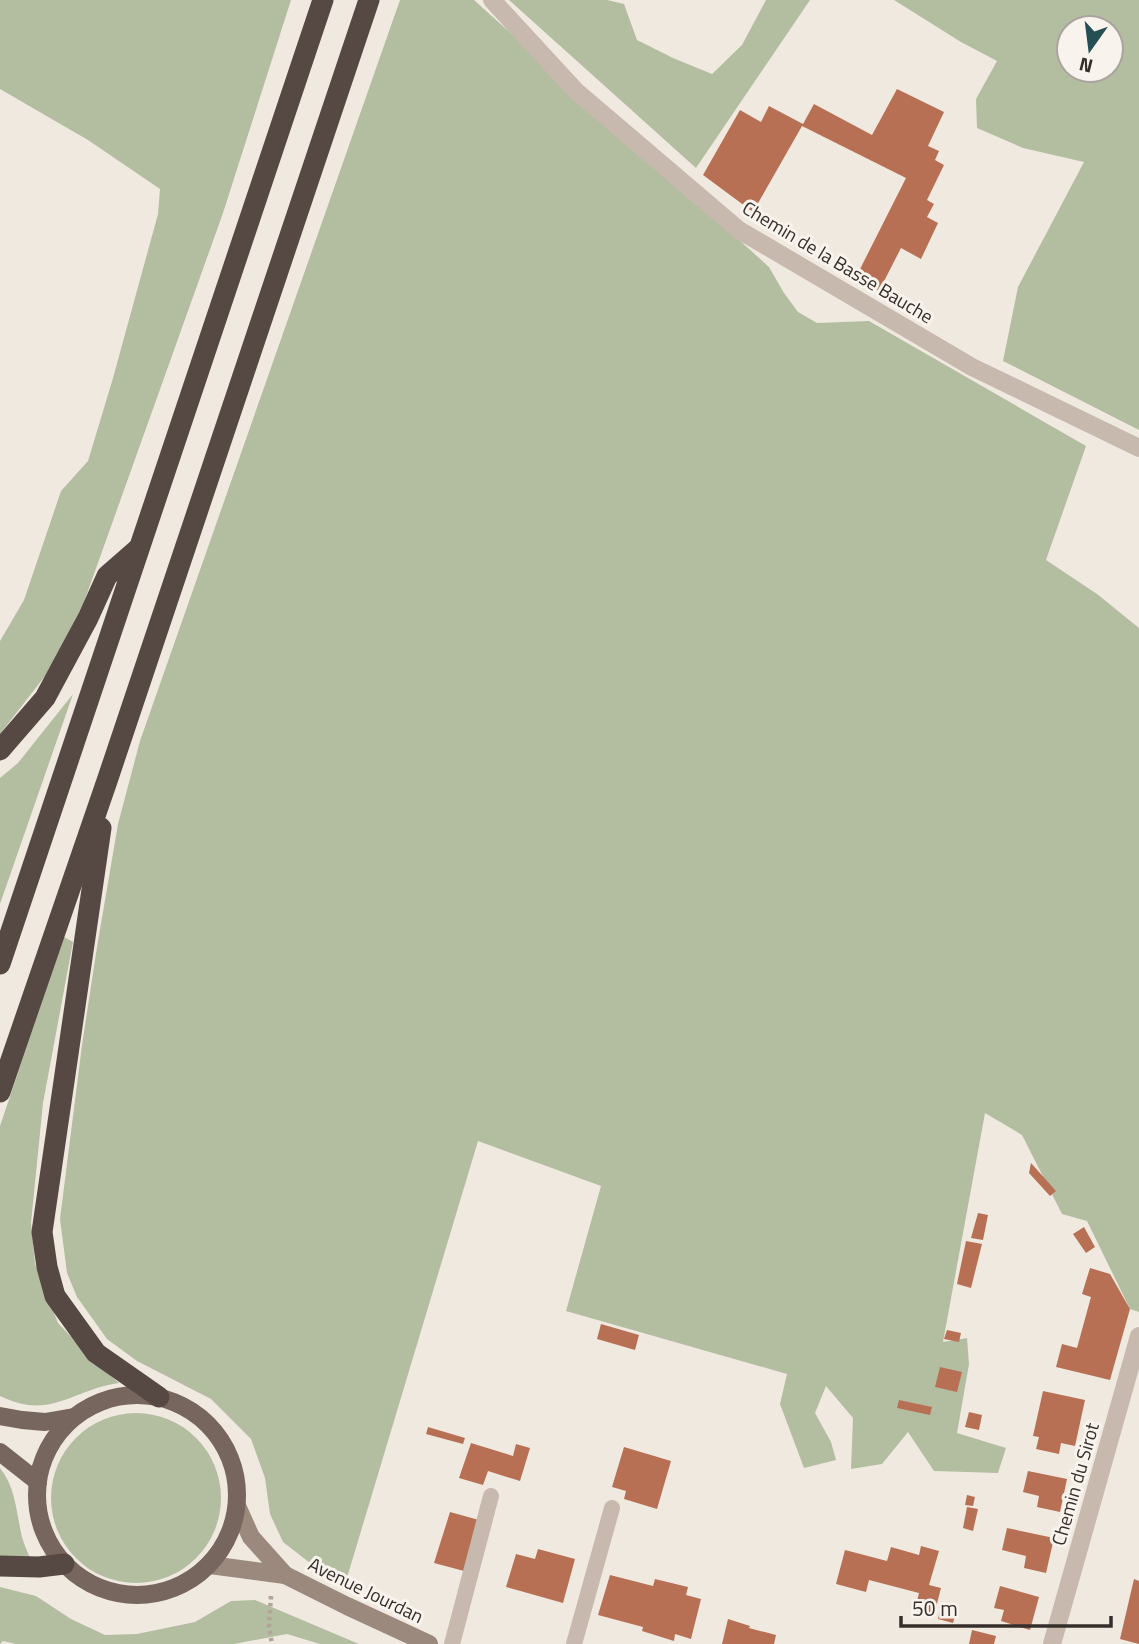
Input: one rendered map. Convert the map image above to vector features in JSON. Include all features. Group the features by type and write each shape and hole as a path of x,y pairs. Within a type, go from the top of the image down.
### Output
{"highway":[{"path":"0,964 323,0"},
{"path":"0,1093 369,0"},
{"path":"0,750 45,698 107,576 140,546"},
{"path":"108,778 42,1232 55,1296 96,1353 159,1397"},
{"path":"0,1566 40,1567 64,1564"}],"main road":[{"path":"129,1395 159,1397 188,1408 212,1427 229,1452 237,1482 237,1506 227,1541 210,1565 184,1584 153,1594 120,1594 90,1583 64,1564 51,1546 42,1525 37,1504 38,1482 44,1457 57,1435 74,1417 100,1402 129,1395"},
{"path":"0,1416 45,1422 74,1417"},
{"path":"0,1452 38,1482"},
{"name":"Avenue Jourdan","path":"237,1506 251,1537 285,1575"},
{"name":"Avenue Jourdan","path":"210,1565 285,1575 429,1644"}],"street":[{"name":"Chemin de la Basse Bauche","path":"492,0 576,91 739,230 972,366 1139,448"},
{"name":"Chemin du Sirot","path":"1052,1644 1139,1335"}],"lane":[{"path":"452,1644 491,1496"},
{"path":"574,1644 612,1508"}],"path":[{"path":"271,1588 269,1626 272,1644"}],"green space":[{"path":"0,0 291,0 223,213 84,602 52,667 0,734 0,641 24,600 61,491 88,461 158,214 160,189 88,140 0,89"},
{"path":"400,0 474,0 769,267 798,312 817,323 869,321 1086,446 1046,560 1097,594 1139,628 1139,1312 1130,1309 1087,1221 1062,1214 1022,1135 985,1113 943,1342 967,1338 969,1364 957,1433 1006,1448 998,1473 934,1471 908,1432 882,1464 851,1469 853,1418 826,1386 815,1413 831,1442 836,1460 804,1468 780,1404 787,1374 566,1311 601,1186 478,1141 346,1581 310,1563 283,1542 270,1514 265,1478 251,1439 211,1399 137,1361 107,1339 77,1297 67,1273 60,1219 82,1045 118,824 140,741"},
{"path":"509,0 607,0 624,4 637,40 712,74 742,45 766,0 810,0 696,168"},
{"path":"894,0 1139,0 1139,430 1003,361 1018,287 1084,162 1023,148 977,128 976,99 997,61"},
{"path":"73,694 0,904 0,778 18,763"},
{"path":"64,937 73,942 43,1103 31,1223 35,1264 58,1323 119,1383 61,1401 34,1405 18,1403 0,1396 0,1126"},
{"path":"136,1413 169,1419 196,1438 215,1465 221,1498 215,1531 196,1558 169,1577 136,1583 103,1577 76,1558 57,1531 51,1498 57,1465 76,1438 103,1419"},
{"path":"0,1468 12,1492 22,1537 30,1558 0,1562"},
{"path":"0,1587 36,1596 71,1619 105,1635 137,1634 195,1622 231,1601 255,1600 359,1644 320,1644 287,1634 234,1644 16,1644 3,1641 0,1644"}],"building":[{"path":"897,89 944,112 928,146 939,151 935,160 944,165 927,200 934,204 927,217 938,223 921,259 901,248 879,291 856,277 906,178 802,126 753,212 703,175 740,110 761,122 769,106 803,124 814,104 872,135"},
{"path":"1031,1163 1056,1191 1050,1196 1029,1173"},
{"path":"978,1213 988,1215 983,1240 971,1238"},
{"path":"1084,1227 1095,1247 1086,1253 1073,1234"},
{"path":"966,1241 982,1244 971,1288 957,1284"},
{"path":"1090,1268 1110,1274 1130,1309 1110,1380 1056,1367 1062,1344 1077,1348 1091,1297 1082,1294"},
{"path":"601,1324 639,1335 635,1350 597,1339"},
{"path":"947,1330 961,1333 959,1342 944,1339"},
{"path":"940,1367 962,1372 957,1392 935,1387"},
{"path":"1043,1391 1085,1400 1075,1446 1061,1443 1059,1454 1036,1449 1039,1437 1033,1436"},
{"path":"899,1400 932,1407 930,1415 897,1408"},
{"path":"969,1412 982,1415 979,1430 965,1427"},
{"path":"428,1427 465,1438 463,1444 426,1434"},
{"path":"471,1443 513,1456 516,1444 530,1448 520,1481 488,1471 483,1485 459,1478"},
{"path":"624,1447 671,1461 657,1509 624,1499 626,1491 612,1487"},
{"path":"1028,1471 1067,1479 1060,1512 1037,1507 1039,1496 1023,1492"},
{"path":"967,1495 975,1497 973,1506 965,1505"},
{"path":"967,1507 978,1509 973,1531 963,1528"},
{"path":"450,1512 479,1520 464,1571 434,1563"},
{"path":"1007,1528 1054,1538 1046,1573 1024,1568 1026,1556 1002,1550"},
{"path":"921,1546 939,1551 929,1585 941,1588 934,1615 915,1609 919,1593 869,1580 866,1592 836,1584 845,1550 887,1561 891,1547 919,1555"},
{"path":"538,1549 575,1559 563,1603 506,1587 516,1554 535,1559"},
{"path":"610,1575 653,1586 655,1579 688,1587 686,1595 701,1599 691,1639 675,1634 674,1641 642,1631 643,1627 598,1615"},
{"path":"1134,1579 1139,1581 1139,1644 1120,1639"},
{"path":"1000,1586 1039,1597 1030,1630 1001,1621 1004,1610 994,1608"},
{"path":"942,1603 957,1608 953,1623 938,1619"},
{"path":"728,1619 776,1635 774,1644 722,1644"},
{"path":"972,1630 996,1636 994,1644 969,1644"}]}
